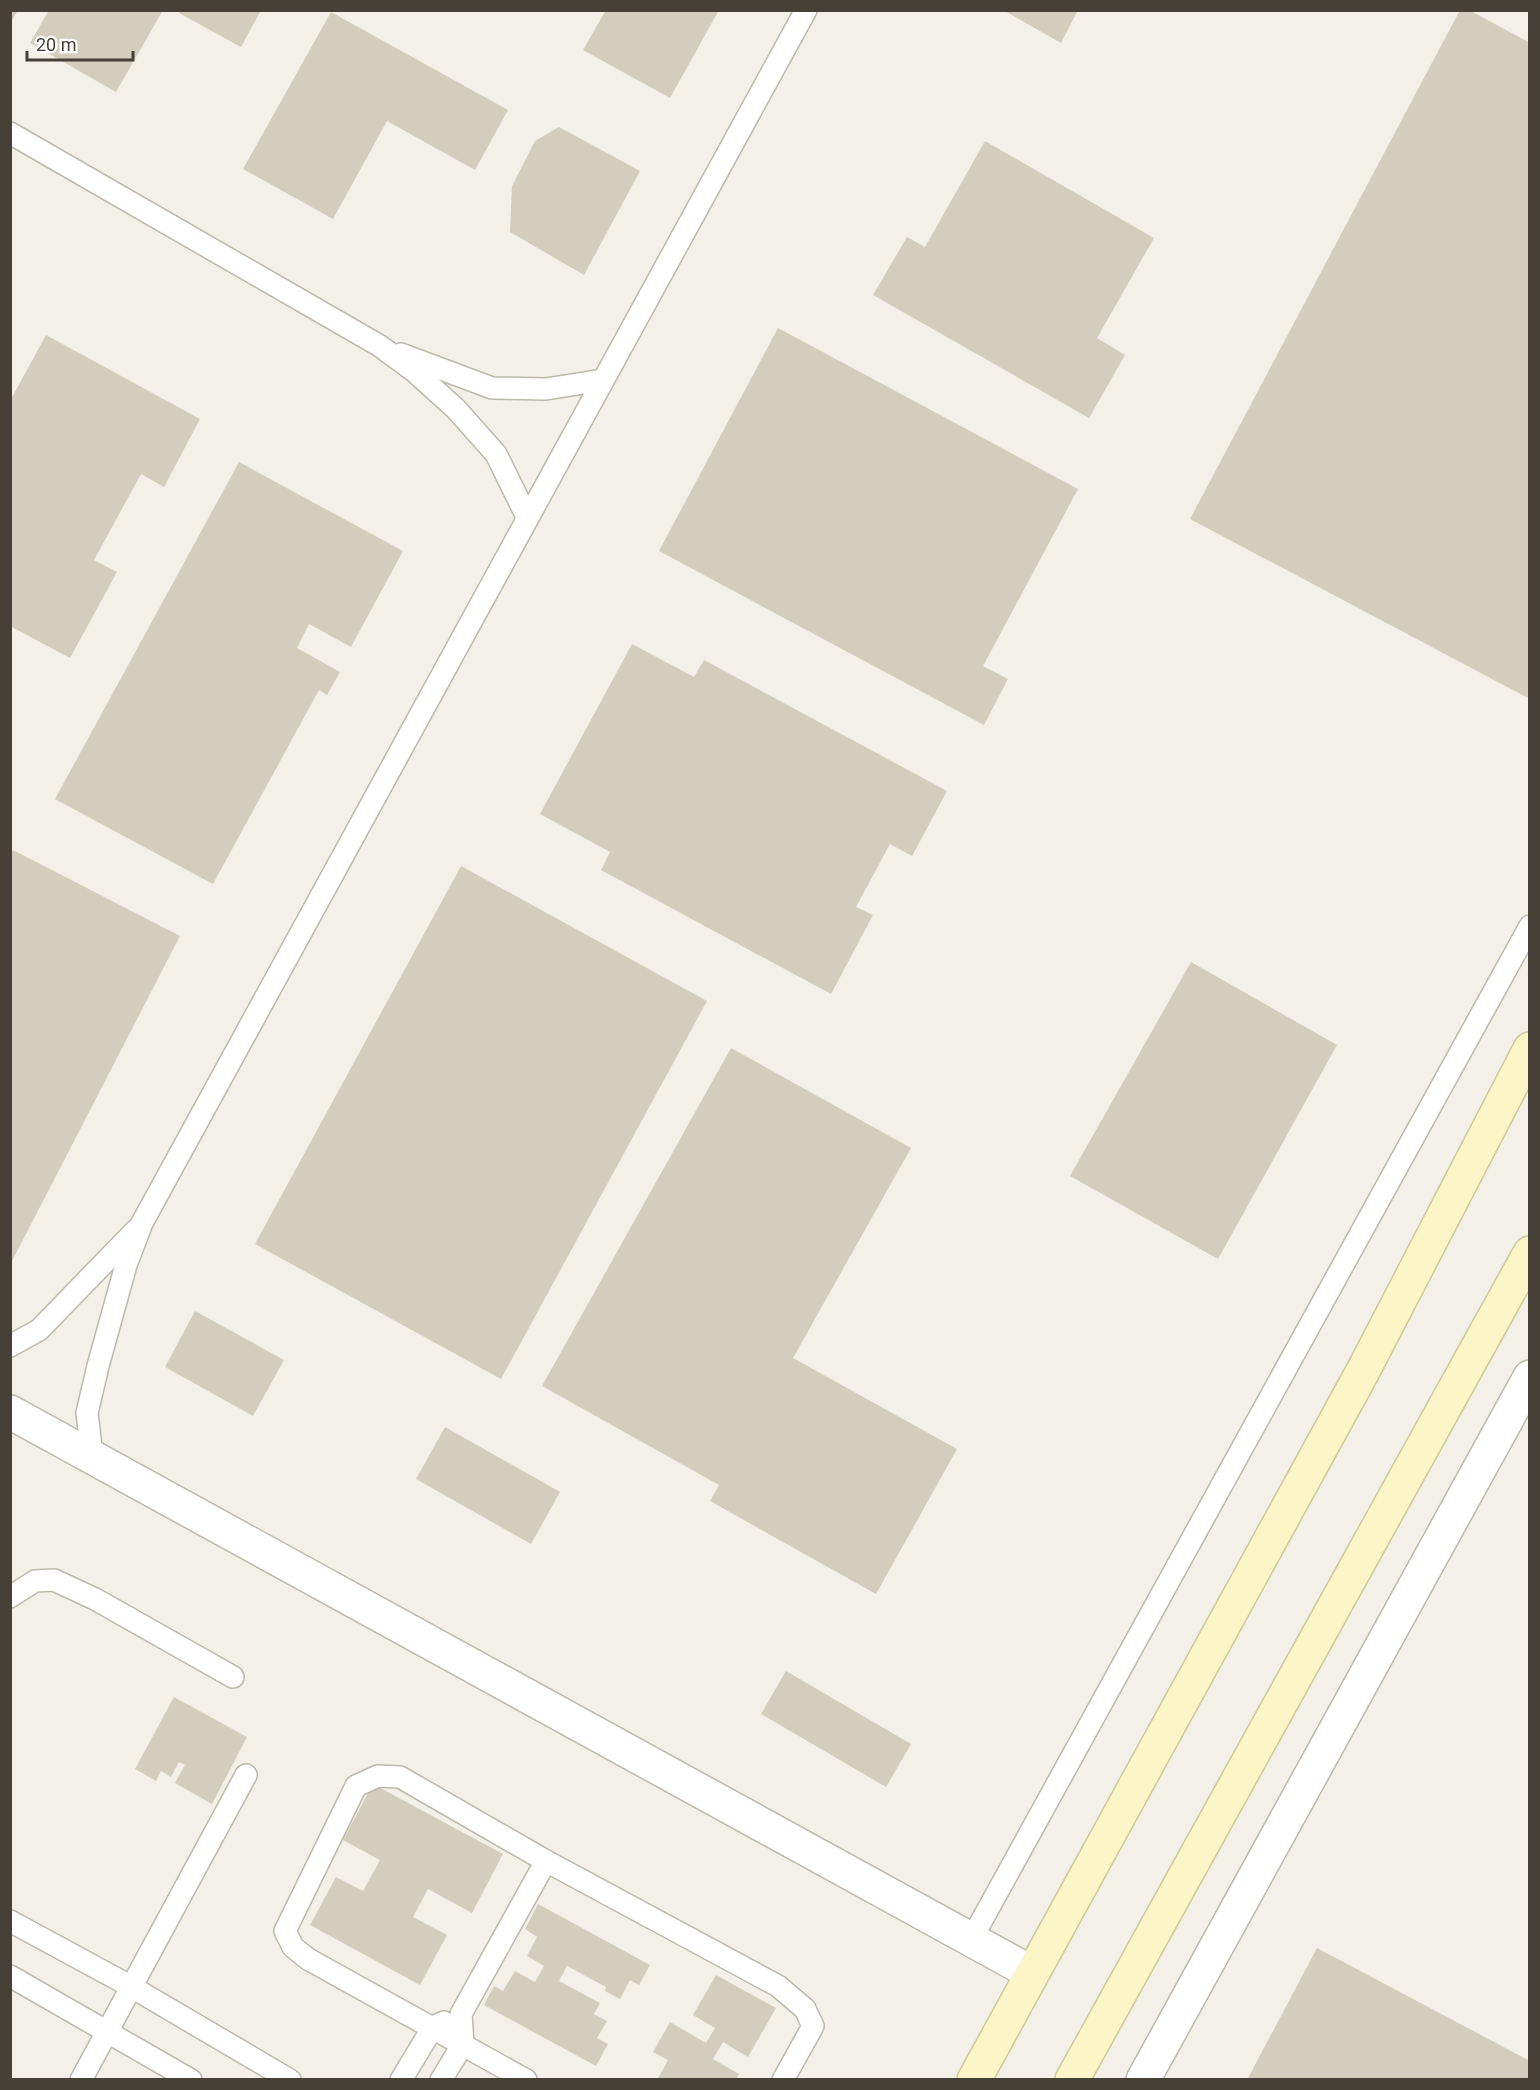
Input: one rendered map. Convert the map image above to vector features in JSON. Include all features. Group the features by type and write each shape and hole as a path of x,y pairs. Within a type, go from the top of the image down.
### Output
{"main road":[{"path":"974,2079 1363,1371 1530,1049"},
{"path":"1072,2079 1530,1253"}],"street":[{"path":"1143,2079 1530,1377"},
{"path":"10,1412 1032,1973"}],"lane":[{"path":"92,1456 87,1413 126,1265 142,1223 806,10"},
{"path":"10,133 380,346 414,371 456,409 496,454 527,518"},
{"path":"380,346 492,388 546,388 603,380"},
{"path":"971,1940 1530,926"},
{"path":"10,1346 39,1330 142,1223"},
{"path":"10,1597 34,1581 54,1580 95,1599 233,1677"},
{"path":"81,2079 246,1775"},
{"path":"526,2079 308,1959 293,1947 285,1931 356,1786 378,1776 400,1777 546,1862 778,1986 805,2009 813,2026 783,2079"},
{"path":"441,2079 463,2044 461,2014 546,1862"},
{"path":"10,1921 130,1986 290,2079"},
{"path":"10,1976 191,2079"},
{"path":"401,2079 433,2027 461,2014"}],"building":[{"path":"10,10 18,10 10,24"},
{"path":"49,10 163,10 116,92 30,43"},
{"path":"180,10 261,10 241,47 179,13"},
{"path":"606,10 719,10 670,98 583,50"},
{"path":"1003,10 1078,10 1061,43"},
{"path":"1460,10 1469,10 1530,43 1530,699 1190,519"},
{"path":"331,12 508,110 475,170 387,121 333,219 243,169"},
{"path":"559,127 640,171 584,275 510,232 512,186 535,141"},
{"path":"985,141 1154,238 1097,338 1125,355 1089,418 873,295 907,237 925,247"},
{"path":"778,328 1078,489 983,666 1008,679 984,725 659,551"},
{"path":"46,335 200,419 164,487 141,474 94,560 117,572 70,658 10,626 10,401"},
{"path":"239,462 403,551 351,647 309,624 297,648 340,672 327,695 319,690 213,884 55,799"},
{"path":"632,644 694,677 704,660 947,791 912,856 890,844 856,907 873,915 831,994 601,870 610,852 540,814"},
{"path":"13,850 180,936 10,1265 10,856"},
{"path":"461,866 707,1001 501,1379 255,1244"},
{"path":"1191,962 1337,1045 1218,1259 1070,1176"},
{"path":"731,1048 911,1148 793,1358 957,1449 876,1594 710,1501 719,1485 542,1386"},
{"path":"195,1311 284,1360 253,1416 165,1367"},
{"path":"445,1427 560,1492 531,1544 416,1479"},
{"path":"786,1671 911,1744 886,1787 761,1714"},
{"path":"174,1697 247,1737 212,1804 175,1783 185,1765 179,1762 171,1777 161,1771 156,1781 135,1769"},
{"path":"373,1784 503,1854 472,1913 428,1889 413,1917 447,1935 420,1985 310,1925 336,1877 363,1891 380,1860 343,1840"},
{"path":"538,1904 650,1965 639,1985 630,1980 620,1999 605,1991 606,1987 567,1966 559,1981 600,2003 594,2014 607,2021 597,2038 608,2044 596,2066 484,2005 494,1986 503,1991 515,1971 535,1982 544,1966 527,1956 537,1937 525,1929"},
{"path":"1317,1948 1530,2061 1530,2080 1247,2080"},
{"path":"716,1975 776,2008 748,2057 723,2042 713,2059 739,2074 736,2080 657,2080 668,2060 653,2052 670,2022 706,2043 715,2028 693,2015"}]}
